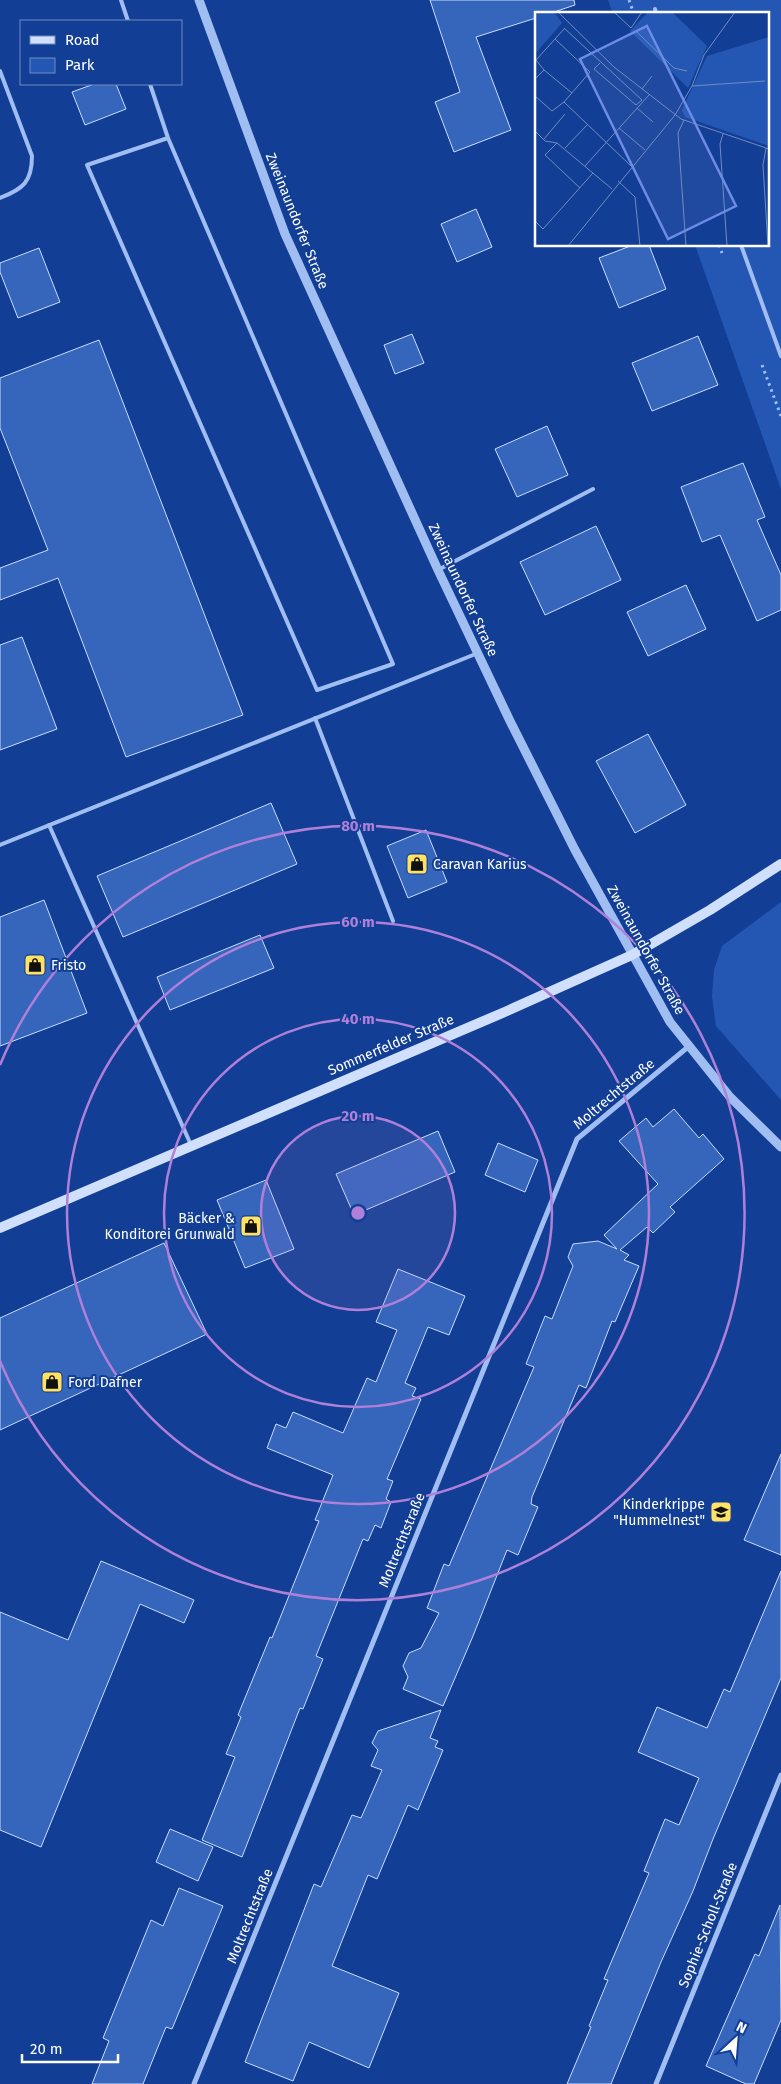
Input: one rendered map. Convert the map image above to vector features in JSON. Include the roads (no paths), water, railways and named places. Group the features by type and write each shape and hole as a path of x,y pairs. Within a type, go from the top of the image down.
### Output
{"main road":[{"name":"Sommerfelder Straße","path":"0,1228 507,1011 632,955 710,910 781,864"}],"street":[{"name":"Zweinaundorfer Straße","path":"199,0 285,234 438,570 570,841 670,1022 730,1098 781,1147"},
{"name":"Moltrechtstraße","path":"194,2084 577,1139 688,1047"},
{"name":"Sophie-Scholl-Straße","path":"656,2084 781,1775"}],"lane":[{"path":"121,0 128,20"},
{"path":"0,70 32,156 32,169 27,182 15,192 0,198"},
{"path":"150,85 168,138 393,664 317,690 88,165 168,138"},
{"path":"740,246 781,356"},
{"path":"438,570 593,489"},
{"path":"0,844 478,653"},
{"path":"315,718 393,921"},
{"path":"49,825 191,1145"}],"place":[{"name":"Caravan Karius","path":"417,864"},
{"name":"Fristo","path":"35,965"},
{"name":"Bäcker & Konditorei Grunwald","path":"251,1226"},
{"name":"Ford Dafner","path":"52,1382"},
{"name":"Kinderkrippe \"Hummelnest\"","path":"721,1512"}]}
